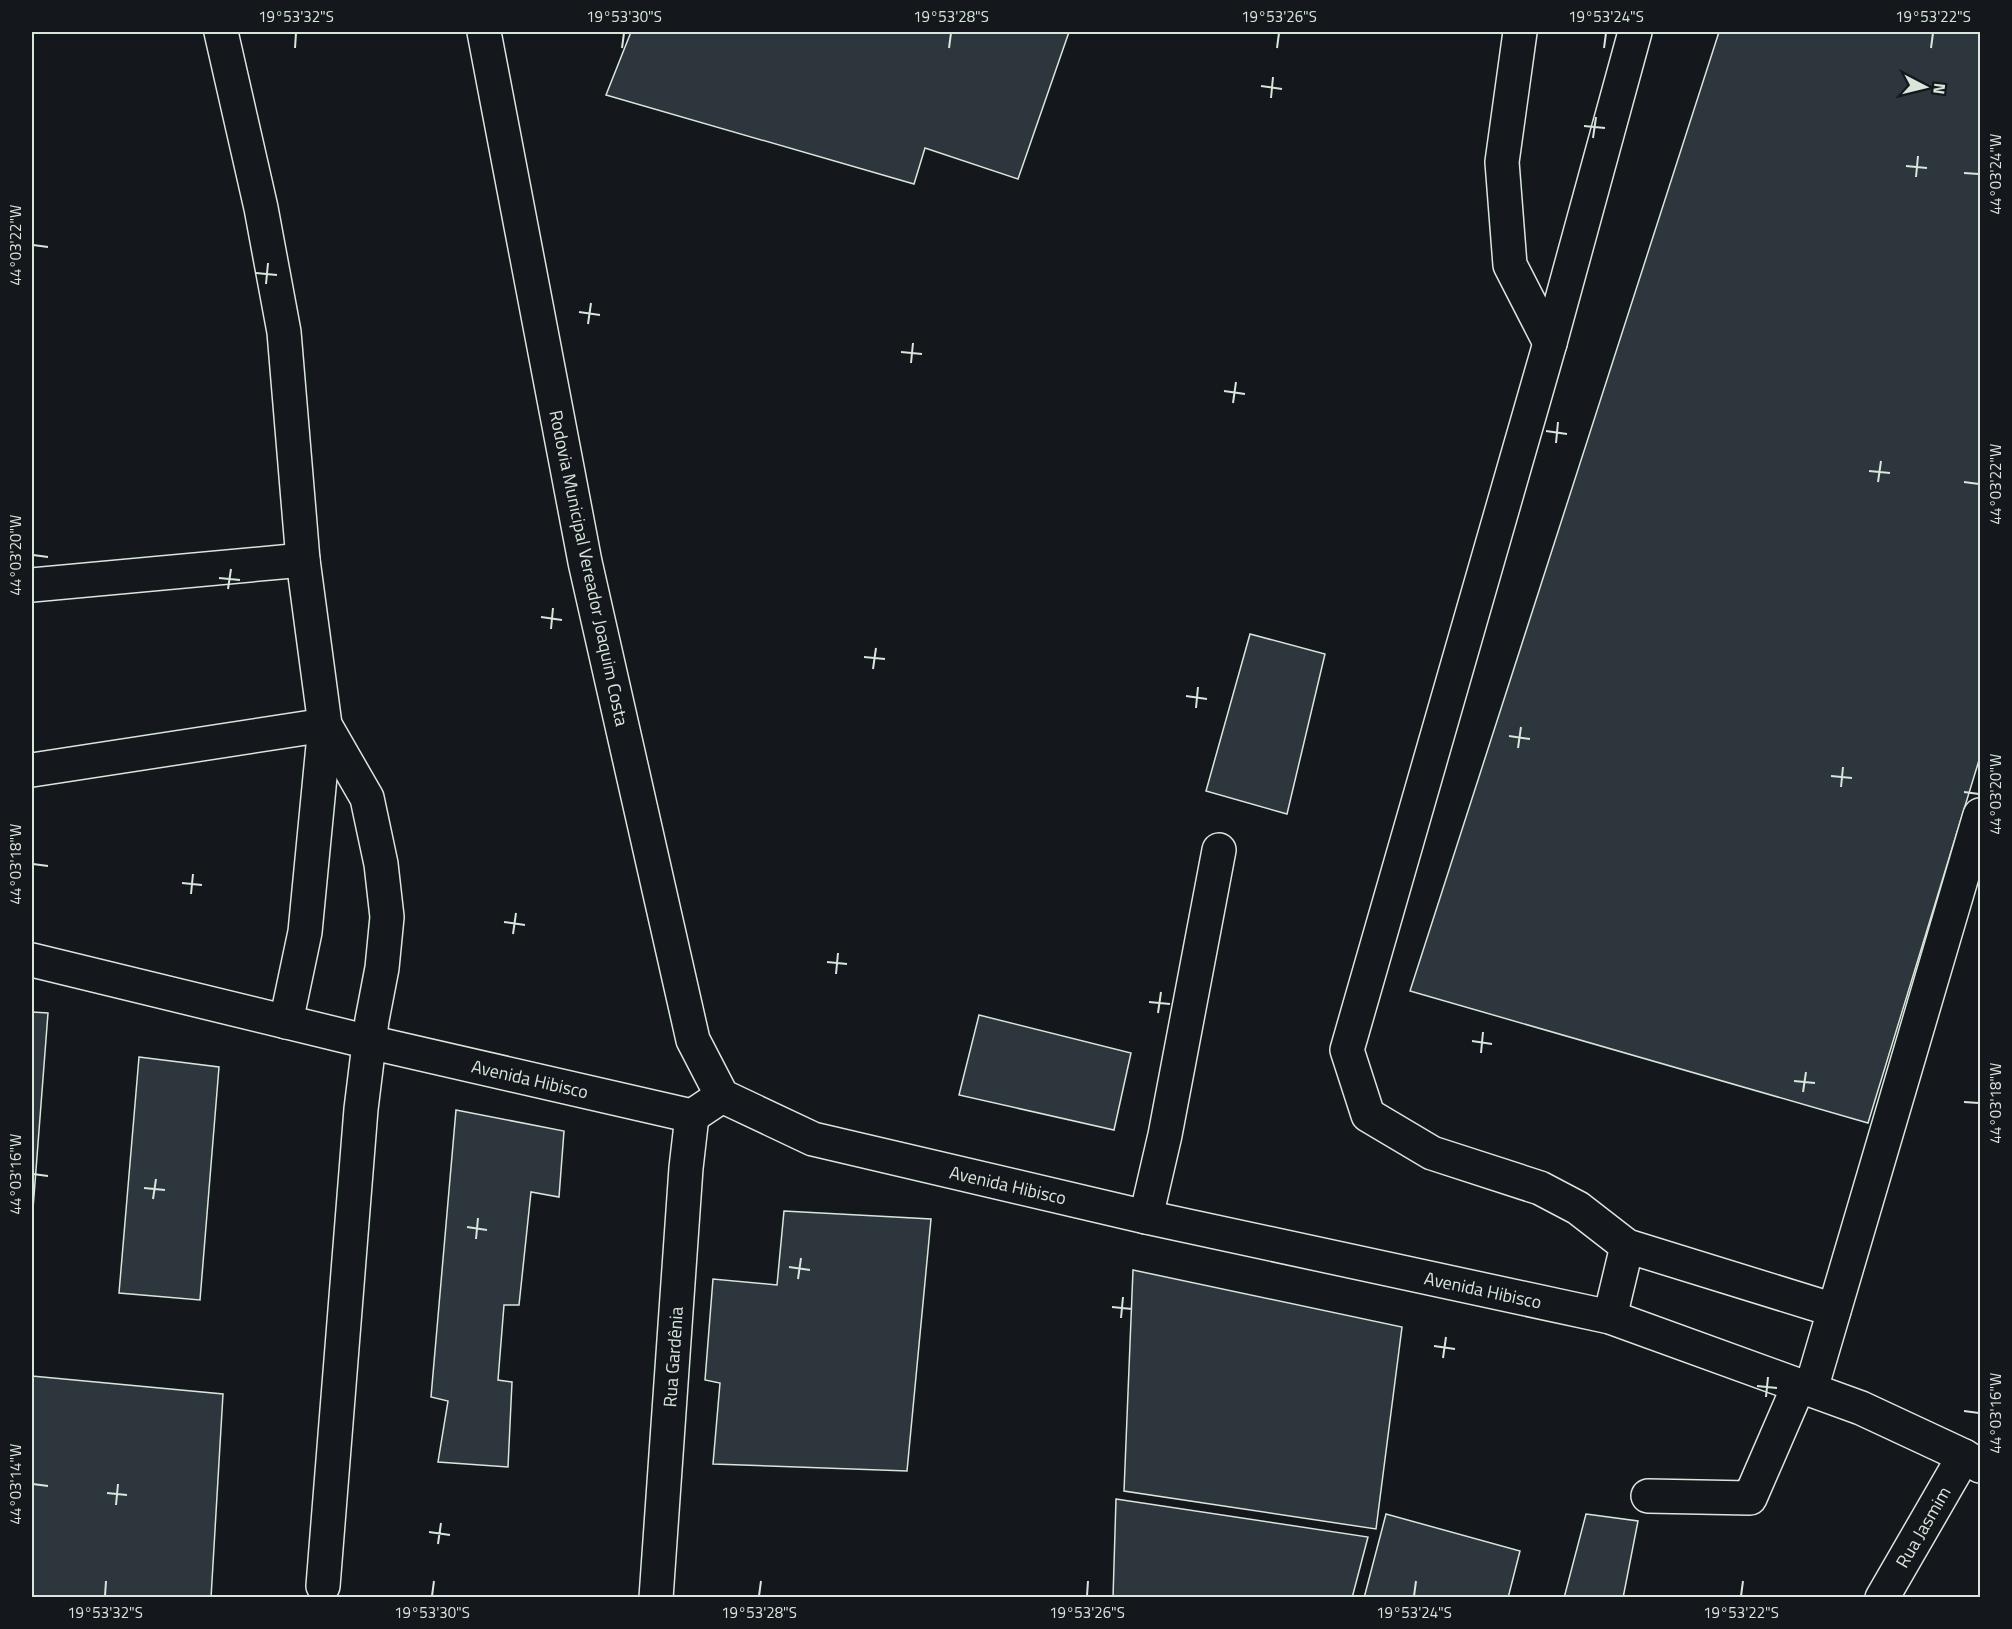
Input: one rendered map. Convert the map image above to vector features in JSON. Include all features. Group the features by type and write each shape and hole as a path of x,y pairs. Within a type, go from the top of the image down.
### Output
{"main road":[{"path":"221,32 261,208 284,332 303,560 325,725 305,932 286,1022"},
{"name":"Rodovia Municipal Vereador Joaquim Costa","path":"484,32 588,574 693,1040 722,1096"},
{"path":"1520,32 1502,162 1510,265 1550,343"},
{"path":"1635,32 1550,343 1347,1050 1368,1115 1432,1153 1540,1188 1578,1208 1627,1246 1834,1310"},
{"path":"32,585 303,560"},
{"path":"32,770 325,725"},
{"path":"323,1586 361,1109 372,1020 382,968 387,917 381,864 367,798 325,725"},
{"path":"1648,1496 1750,1498 1805,1387 1834,1310 1980,816"},
{"path":"1146,1217 1165,1135 1219,850"},
{"name":"Avenida Hibisco","path":"32,960 369,1042 692,1116"},
{"path":"692,1116 722,1096"},
{"name":"Avenida Hibisco","path":"722,1096 813,1139 1146,1217 1610,1317 1861,1408 1972,1461"},
{"name":"Rua Gardênia","path":"656,1598 685,1180 692,1116"},
{"path":"1610,1317 1627,1246"},
{"name":"Rua Jasmim","path":"1882,1598 1972,1461"}],"building":[{"path":"631,32 1069,32 1018,179 925,148 914,184 606,95"},
{"path":"1719,32 1980,32 1980,757 1868,1123 1410,991"},
{"path":"1250,634 1325,654 1287,814 1206,791"},
{"path":"32,1012 48,1013 32,1222"},
{"path":"979,1015 1131,1053 1114,1130 959,1095"},
{"path":"139,1057 219,1067 200,1300 119,1293"},
{"path":"456,1110 564,1131 559,1197 531,1192 519,1305 504,1305 498,1380 512,1382 508,1467 438,1462 448,1401 431,1397"},
{"path":"784,1211 931,1219 907,1471 713,1464 720,1383 705,1380 713,1279 777,1285"},
{"path":"1133,1270 1402,1327 1376,1529 1124,1491"},
{"path":"32,1376 223,1394 211,1598 32,1598"},
{"path":"1116,1499 1368,1537 1352,1598 1113,1598"},
{"path":"1386,1514 1520,1551 1508,1598 1364,1598"},
{"path":"1586,1514 1638,1521 1623,1598 1564,1598"}]}
